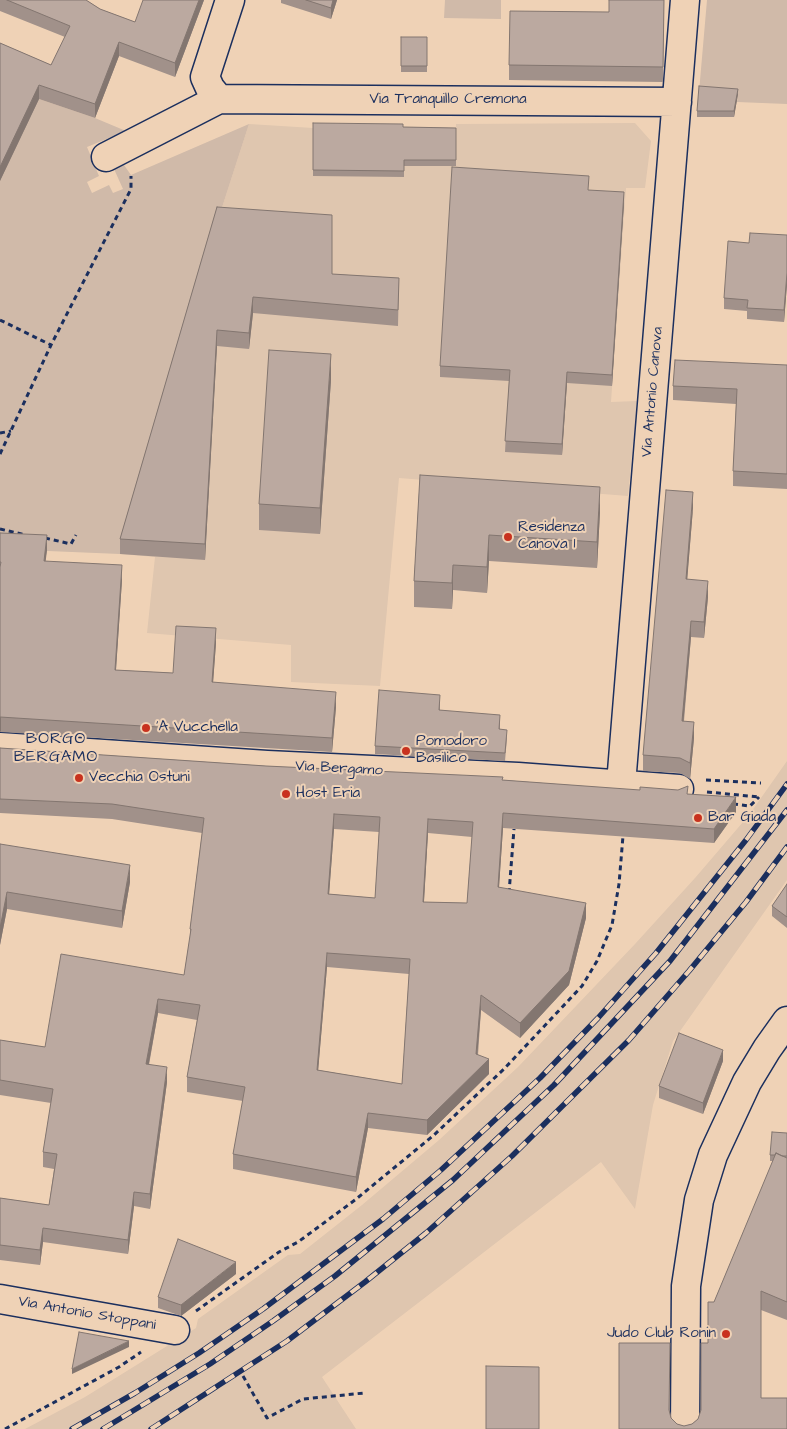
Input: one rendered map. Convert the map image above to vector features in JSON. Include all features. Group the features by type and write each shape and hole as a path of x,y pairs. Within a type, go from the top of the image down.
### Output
{"street":[{"path":"117,162 219,99 210,88 205,77 230,0"},
{"name":"Via Antonio Canova","path":"621,784 685,0"},
{"name":"Via Tranquillo Cremona","path":"219,99 678,102"},
{"name":"Via Bergamo","path":"0,747 283,766 518,777 679,789"},
{"path":"685,1429 686,1286 699,1200 712,1155 747,1082 767,1049 787,1022"},
{"name":"Via Antonio Stoppani","path":"0,1299 174,1330"}],"path":[{"path":"0,454 51,345 131,189 117,162"},
{"path":"0,320 51,345"},
{"path":"0,433 11,432"},
{"path":"0,529 27,535"},
{"path":"36,536 72,544 76,535"},
{"path":"679,789 691,779 761,783"},
{"path":"679,789 759,797 750,806 732,804"},
{"path":"509,898 514,829"},
{"path":"5,1429 118,1367 174,1330 192,1313 279,1252 298,1242 355,1200 434,1135 504,1068 582,986 597,961 612,925 619,884 623,836"},
{"path":"243,1376 268,1418 303,1399 364,1393"}],"shaded area":[{"path":"445,0 501,0 501,19 444,18"},
{"path":"707,0 787,0 787,104 737,102 738,94 699,92"},
{"path":"36,98 95,118 126,131 87,147 99,176 87,182 92,193 109,185 113,193 123,189 114,169 124,165 131,175 249,124 217,223 120,554 0,549 0,181 23,132"},
{"path":"635,123 651,141 645,188 626,188 611,402 637,401 628,496 399,478 380,686 291,682 291,645 147,633 155,557 120,554 217,223 249,124 456,133 456,124"},
{"path":"787,761 787,880 673,1041 653,1105 635,1209 601,1162 322,1377 356,1429 25,1429 85,1397 196,1328 198,1319 288,1255 300,1254 439,1140 518,1067 635,944 749,815"}],"building":[{"path":"7,0 86,0 100,9 135,22 143,0 199,0 175,63 119,42 95,104 39,85 0,167 0,43 51,65 70,26"},
{"path":"306,0 333,0 331,8"},
{"path":"609,0 664,0 663,67 509,65 510,11 609,12"},
{"path":"401,37 427,37 427,66 401,66"},
{"path":"699,86 738,89 734,111 697,111"},
{"path":"313,123 403,124 403,127 456,128 456,160 404,160 404,171 313,170"},
{"path":"452,167 589,176 588,190 624,192 612,375 567,372 562,444 505,441 510,370 440,366"},
{"path":"217,207 332,215 332,274 399,278 398,310 253,297 249,333 217,330 205,544 120,539"},
{"path":"750,233 787,235 787,273 784,310 747,308 748,300 724,298 728,241 749,243"},
{"path":"269,350 331,354 320,508 259,504"},
{"path":"675,360 787,365 787,474 733,471 737,389 673,386"},
{"name":"Residenza Canova 1","path":"420,475 600,487 597,542 489,535 487,567 453,565 452,583 414,581"},
{"path":"666,490 693,492 686,579 708,581 704,622 691,621 682,721 694,722 690,763 680,758 643,755"},
{"path":"0,533 47,535 44,561 122,565 115,670 173,673 176,626 216,628 212,682 336,692 332,738 0,717"},
{"path":"379,690 440,695 439,710 500,715 499,729 507,730 505,753 375,746"},
{"path":"0,748 266,766 503,777 502,780 640,790 640,787 678,790 688,786 687,794 736,797 714,829 503,813 498,887 586,903 569,971 520,1023 481,995 476,1054 489,1059 427,1120 368,1113 356,1177 233,1154 245,1087 187,1077 200,1005 158,999 146,1064 167,1067 150,1194 134,1192 128,1240 43,1228 40,1250 0,1245 0,1198 49,1205 57,1154 43,1152 53,1089 0,1080 0,1040 45,1047 61,954 184,975 204,818 112,804 0,799","holes":["334,814 380,817 375,898 328,894","428,819 473,822 467,903 423,902","327,953 410,959 402,1084 317,1070"]},
{"path":"0,844 130,865 122,911 7,892 0,928"},
{"path":"787,884 787,917 772,906"},
{"path":"679,1033 723,1050 703,1103 659,1086"},
{"path":"772,1132 787,1133 787,1156 776,1153 775,1155 770,1155"},
{"path":"776,1153 787,1158 787,1302 761,1291 761,1398 787,1398 787,1429 619,1429 619,1343 670,1343 669,1410 671,1418 677,1424 684,1426 692,1424 698,1419 701,1410 701,1343 708,1343 708,1302 714,1302"},
{"path":"178,1239 236,1262 181,1305 158,1297"},
{"path":"79,1332 129,1341 72,1369"},
{"path":"486,1366 539,1367 539,1429 486,1429"}],"railway":[{"path":"72,1429 199,1353 263,1309 383,1219 441,1170 540,1078 598,1018 656,953 746,840 787,784"},
{"path":"103,1429 210,1364 273,1321 335,1276 453,1180 554,1085 670,961 787,810"},
{"path":"151,1429 287,1341 426,1233 512,1156 629,1040 746,902 787,847"}],"place":[{"name":"Residenza Canova 1","path":"508,537"},
{"name":"'A Vucchella","path":"146,728"},
{"name":"Pomodoro Basilico","path":"406,751"},
{"name":"Vecchia Ostuni","path":"79,778"},
{"name":"Host Eria","path":"286,794"},
{"name":"Bar Giada","path":"698,818"},
{"name":"Judo Club Ronin","path":"726,1334"}],"district":[{"name":"BORGO BERGAMO","path":"56,749"}]}
